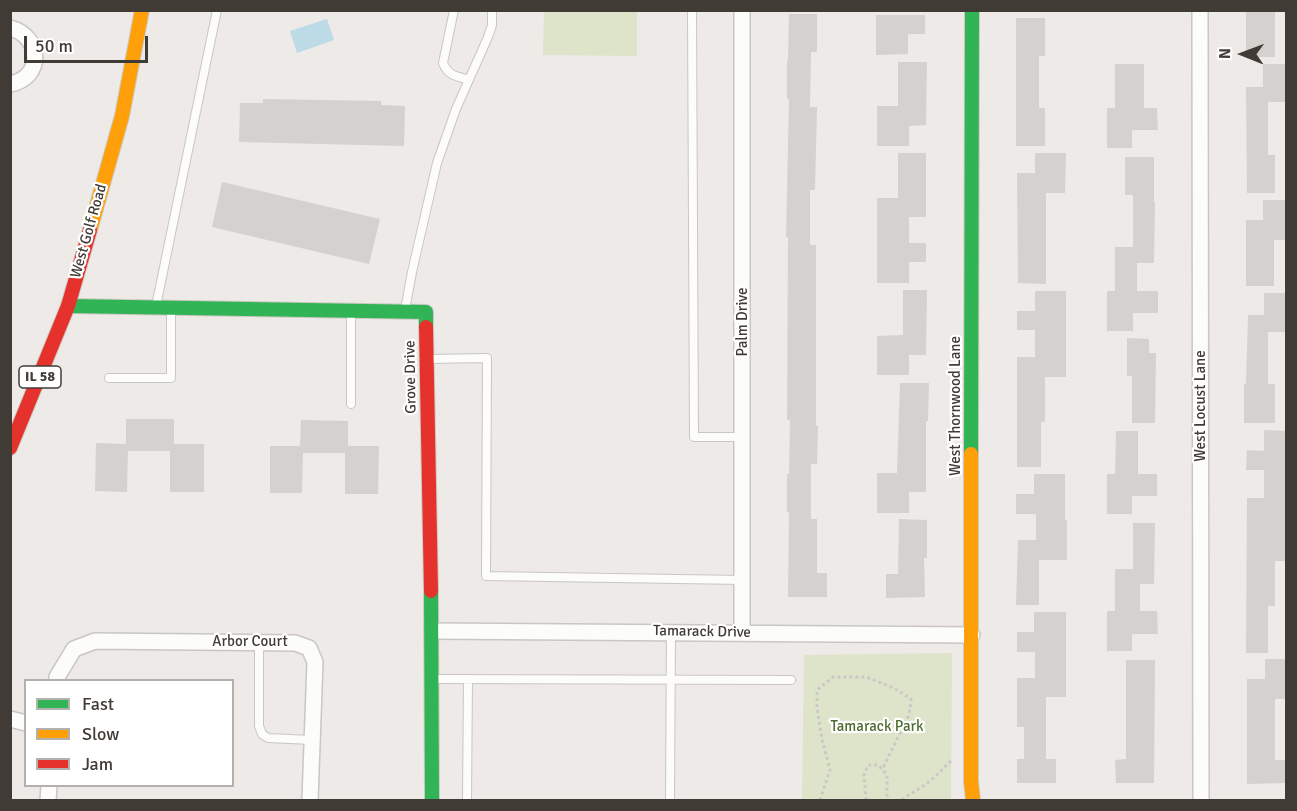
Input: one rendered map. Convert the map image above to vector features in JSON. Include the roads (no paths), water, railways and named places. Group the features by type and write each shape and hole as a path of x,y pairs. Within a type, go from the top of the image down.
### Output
{"street":[{"name":"West Golf Road","path":"11,445 68,306 122,116 142,10"},
{"name":"Palm Drive","path":"742,10 742,633"},
{"name":"West Thornwood Lane","path":"972,10 971,781 973,801"},
{"name":"West Locust Lane","path":"1200,10 1201,801"},
{"path":"10,28 21,32 28,38 35,55 34,64 24,79 10,84"},
{"name":"Grove Drive","path":"68,306 426,312 432,631 432,801"},
{"name":"Tamarack Drive","path":"432,631 972,635"},
{"name":"Arbor Court","path":"57,679 74,649 95,641 295,643 309,648 315,662 310,801"}],"lane":[{"path":"155,307 217,10"},
{"path":"454,10 443,63 450,74 469,80"},
{"path":"405,312 411,272 437,163 456,109 492,25 492,10"},
{"path":"692,10 694,437 742,437"},
{"path":"109,378 171,378 171,308"},
{"path":"351,311 351,404"},
{"path":"428,359 486,358 486,576 742,580"},
{"path":"670,801 671,632"},
{"path":"259,643 262,734 268,738 312,740"},
{"path":"432,679 791,680"},
{"path":"467,801 468,679"}],"water":[{"path":"327,19 334,40 297,53 290,31"}],"park label":[{"name":"Tamarack Park","path":"877,727"}]}
